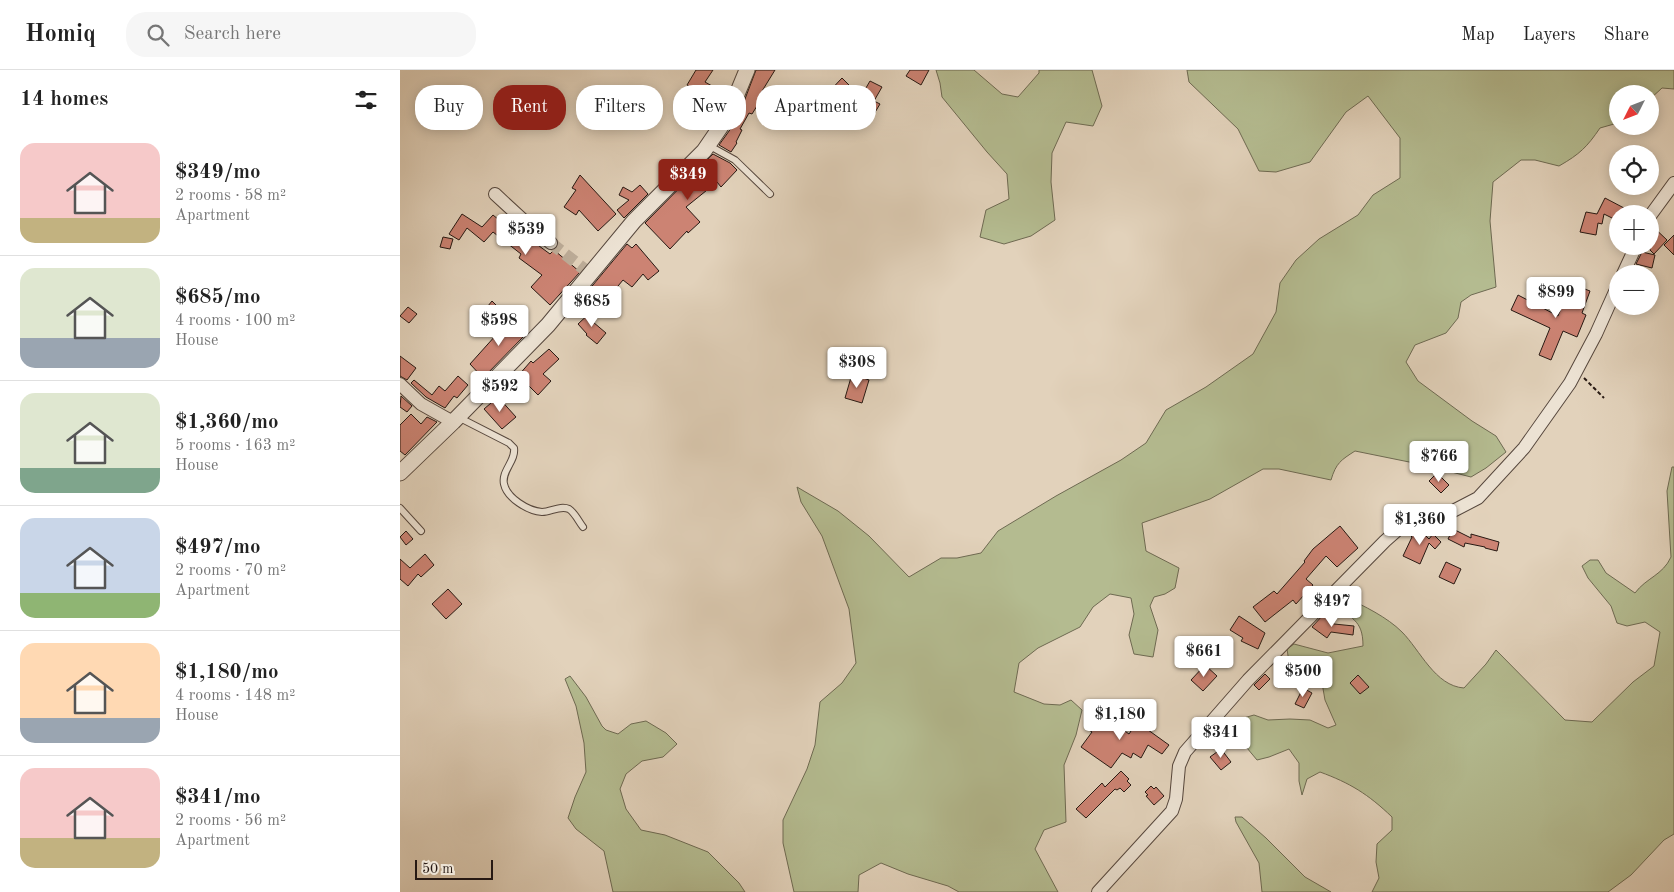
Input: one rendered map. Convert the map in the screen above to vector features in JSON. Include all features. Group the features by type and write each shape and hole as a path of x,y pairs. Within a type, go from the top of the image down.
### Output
{"street":[{"path":"400,473 548,326 587,270 704,151 728,116 747,70"},
{"path":"1658,205 1674,183"},
{"path":"495,194 523,220 551,242"},
{"path":"1098,892 1172,811 1176,800 1179,766 1185,752 1248,680 1402,526 1453,510 1478,498 1524,448 1570,384 1609,305"},
{"path":"400,384 421,404 456,419"}],"lane":[{"path":"708,144 740,165 770,194"},
{"path":"456,419 510,443 514,448 514,456 503,481 506,490 515,500 531,509 543,512 561,508 567,509 573,512 583,527"},
{"path":"400,508 421,531"}],"path":[{"path":"1577,371 1604,398"}],"green space":[{"path":"936,70 974,70 1002,94 1018,97 1039,73 1039,70 1092,70 1102,106 1093,126 1066,122 1052,153 1051,182 1055,220 1031,236 1004,244 980,237 986,210 1009,199 1007,174 942,97"},
{"path":"1187,70 1674,70 1674,89 1662,88 1659,91 1659,85 1609,85 1609,125 1600,128 1578,154 1559,166 1535,160 1521,160 1493,182 1490,221 1496,287 1471,295 1461,302 1458,318 1446,333 1415,345 1406,362 1418,381 1472,421 1496,436 1506,452 1471,477 1355,451 1340,462 1331,480 1279,469 1263,469 1210,499 1142,523 1146,551 1179,568 1175,588 1165,594 1154,597 1150,606 1158,630 1153,657 1134,654 1129,635 1134,614 1131,598 1110,594 1093,607 1080,627 1038,648 1019,663 1014,692 1044,704 1060,705 1071,700 1082,710 1076,735 1064,765 1066,822 1044,830 1035,849 1058,892 959,892 948,886 908,874 881,863 859,875 858,892 794,892 783,843 783,820 807,769 815,745 820,702 842,683 856,663 849,609 822,536 801,502 797,487 838,511 869,536 909,577 941,558 957,558 981,553 998,531 1121,460 1146,443 1166,410 1206,387 1253,354 1276,312 1280,283 1296,260 1319,239 1358,215 1373,195 1400,178 1400,138 1368,96 1346,112 1310,162 1276,172 1259,171 1238,129 1189,82"},
{"path":"1672,467 1674,467 1674,834 1664,840 1631,875 1608,892 1372,892 1379,878 1376,862 1377,844 1392,830 1392,817 1358,790 1341,780 1320,772 1307,779 1302,795 1299,781 1299,763 1289,749 1257,760 1247,748 1243,725 1240,719 1254,715 1268,720 1310,720 1328,728 1336,725 1325,700 1322,683 1316,672 1302,664 1289,662 1287,649 1294,644 1328,653 1363,646 1361,630 1358,625 1334,602 1345,597 1389,621 1409,639 1436,674 1454,686 1464,688 1496,650 1565,720 1592,722 1633,682 1654,666 1660,632 1645,622 1627,626 1617,623 1611,606 1588,578 1582,566 1590,560 1598,560 1606,573 1635,593 1664,568 1671,557 1667,491"},
{"path":"570,676 586,697 606,730 618,734 631,724 646,721 666,733 677,744 663,757 642,761 626,774 620,789 626,809 641,830 665,835 708,852 739,883 745,892 613,892 604,851 576,829 568,818 586,772 584,743 576,706 565,679"},
{"path":"1235,817 1242,817 1305,877 1331,892 1262,892 1259,863"}],"building":[{"path":"696,70 713,70 705,82 710,85 687,85"},
{"path":"756,70 775,70 766,85 756,85 756,108 746,118 746,96"},
{"path":"910,70 929,70 921,85 906,76"},
{"path":"842,78 849,85 835,85"},
{"path":"870,81 882,87 876,98 876,85 868,85"},
{"path":"876,102 880,104 876,111"},
{"path":"730,130 742,130 731,152 719,145"},
{"path":"713,154 730,163 737,170 721,187 717,182 686,207 700,222 688,233 687,231 670,249 645,223"},
{"path":"580,175 616,214 598,231 579,210 576,215 564,207 576,190 572,188"},
{"path":"640,185 648,194 624,218 617,210 629,200 619,195 623,187 632,192"},
{"path":"1605,198 1618,205 1609,205 1609,216 1604,214 1602,224 1598,223 1596,235 1580,232 1586,212 1597,214"},
{"path":"462,214 482,227 493,215 516,234 518,231 550,254 554,250 580,272 550,305 531,287 542,275 519,258 521,254 493,232 484,242 467,228 459,240 449,234"},
{"path":"1659,232 1667,240 1659,249"},
{"path":"1674,235 1674,255 1664,245"},
{"path":"443,237 453,239 450,249 440,247"},
{"path":"627,244 632,248 636,244 659,271 648,280 643,274 632,287 623,280 599,309 583,297"},
{"path":"1640,255 1655,255 1653,265 1636,264"},
{"path":"1577,286 1590,291 1582,313 1586,315 1577,337 1563,331 1551,360 1539,355 1550,328 1511,310 1518,295 1558,316 1563,303 1569,305"},
{"path":"492,301 498,307 485,322 479,317"},
{"path":"408,307 417,314 409,323 400,316"},
{"path":"592,311 598,316 593,322 606,333 597,344 586,335 578,324"},
{"path":"514,315 524,325 521,328 526,334 483,378 470,364"},
{"path":"478,319 485,324 478,333 472,328"},
{"path":"549,349 559,359 543,374 551,381 538,395 527,384 520,392 511,384 531,361 533,363"},
{"path":"400,356 416,368 407,380 400,376"},
{"path":"852,374 869,380 862,403 845,398"},
{"path":"458,376 468,385 457,398 454,396 445,408 426,397 411,383 414,380 432,395 439,386 445,391"},
{"path":"401,396 412,406 407,412 400,407"},
{"path":"498,397 516,417 502,429 484,409"},
{"path":"411,414 421,424 427,417 437,422 405,455 400,451 400,425"},
{"path":"1437,473 1449,485 1441,493 1429,481"},
{"path":"1340,526 1358,548 1337,567 1326,556 1306,579 1313,585 1296,604 1293,600 1265,622 1253,607 1274,591 1277,594 1305,562 1313,549"},
{"path":"1419,529 1429,539 1433,534 1441,542 1435,549 1429,543 1420,564 1403,556 1412,537 1408,533"},
{"path":"1453,529 1471,538 1471,534 1499,542 1497,551 1465,543 1464,547 1448,539"},
{"path":"406,531 413,539 406,545 400,537"},
{"path":"425,554 434,565 421,577 418,574 408,586 400,579 400,559 410,568"},
{"path":"1446,562 1461,569 1454,584 1439,577"},
{"path":"448,589 462,604 446,619 432,604"},
{"path":"1323,615 1334,624 1354,626 1353,635 1331,632 1327,638 1312,627"},
{"path":"1239,616 1265,633 1258,649 1241,641 1243,638 1230,630"},
{"path":"1205,665 1217,676 1203,691 1191,680"},
{"path":"1265,674 1270,679 1259,690 1254,685"},
{"path":"1358,675 1369,687 1360,694 1350,683"},
{"path":"1303,688 1312,693 1304,708 1295,704"},
{"path":"1101,714 1129,734 1137,722 1169,745 1162,754 1148,745 1141,758 1133,753 1131,758 1122,753 1111,768 1081,747 1092,732 1089,730"},
{"path":"1221,749 1231,762 1221,770 1210,757"},
{"path":"1121,771 1129,779 1127,781 1131,785 1124,792 1120,788 1115,789 1086,818 1076,809 1102,783 1105,787"},
{"path":"1151,786 1154,789 1156,787 1164,796 1154,805 1145,792"}],"tunnel":[{"path":"551,243 584,269"}]}
